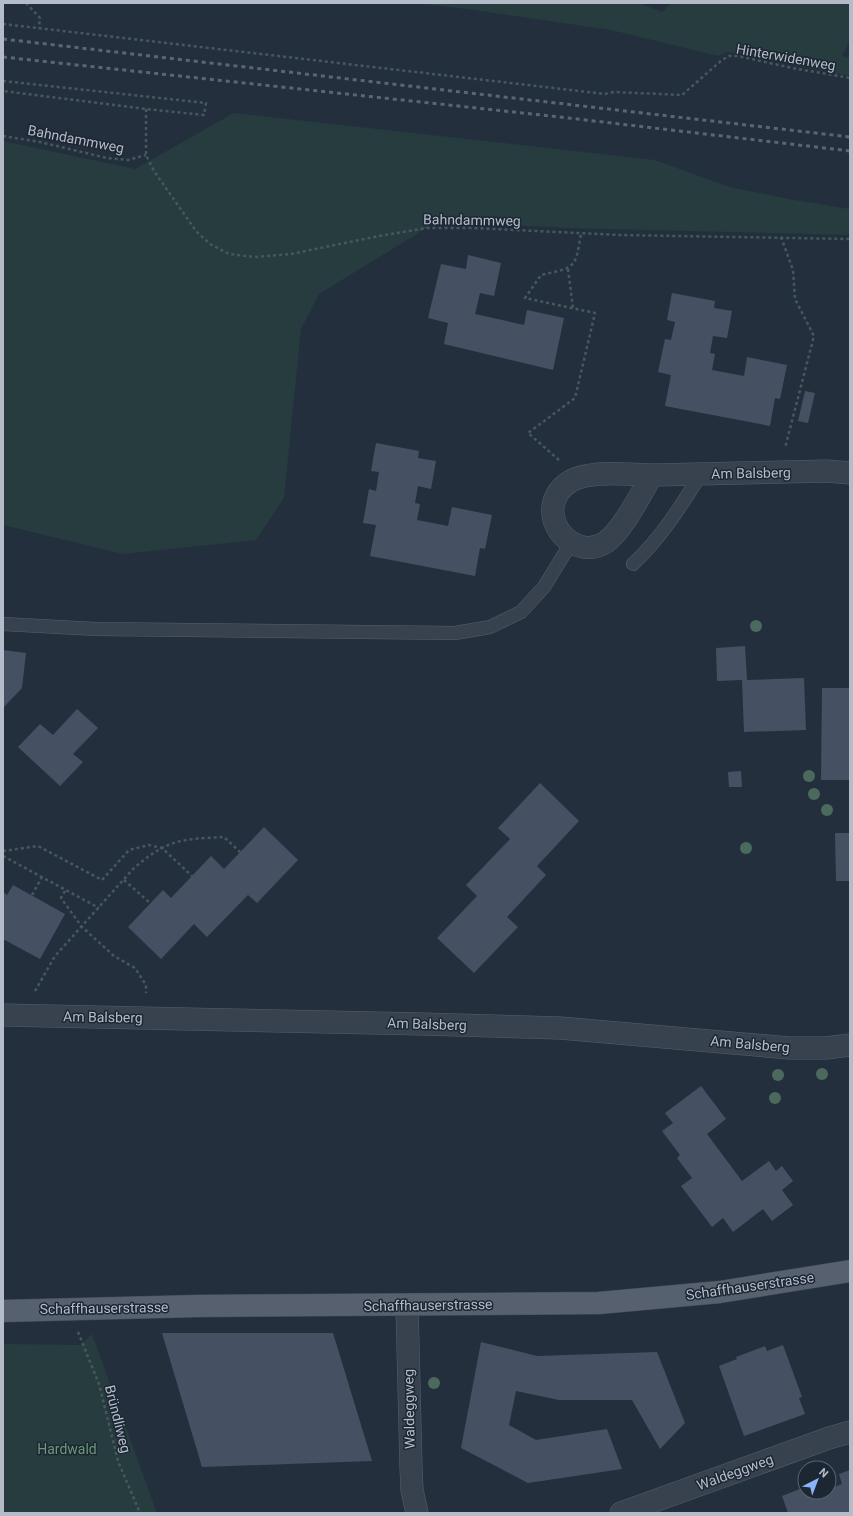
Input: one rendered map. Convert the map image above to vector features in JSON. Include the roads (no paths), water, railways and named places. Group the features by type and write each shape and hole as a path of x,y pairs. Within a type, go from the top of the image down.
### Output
{"main road":[{"name":"Schaffhauserstrasse","path":"3,1311 197,1306 599,1303 720,1292 850,1271"}],"street":[{"name":"Am Balsberg","path":"571,543 562,536 556,527 552,516 553,504 565,485 575,479 586,476 600,474 652,475 827,471 850,473"},
{"path":"571,543 583,546 594,546 606,542 621,525 652,475"},
{"name":"Am Balsberg","path":"3,1015 560,1028 789,1048 826,1048 850,1045"},
{"name":"Waldeggweg","path":"406,1305 410,1467 412,1490 417,1513"},
{"name":"Waldeggweg","path":"621,1513 829,1438 850,1432"}],"lane":[{"path":"633,564 647,551 659,536 679,509 701,474"},
{"path":"3,624 96,629 455,633 490,627 520,612 544,587 571,543"}],"railway":[{"path":"3,39 850,137"},
{"path":"3,57 560,117 850,151"}],"park label":[{"name":"Hardwald","path":"67,1449"}]}
